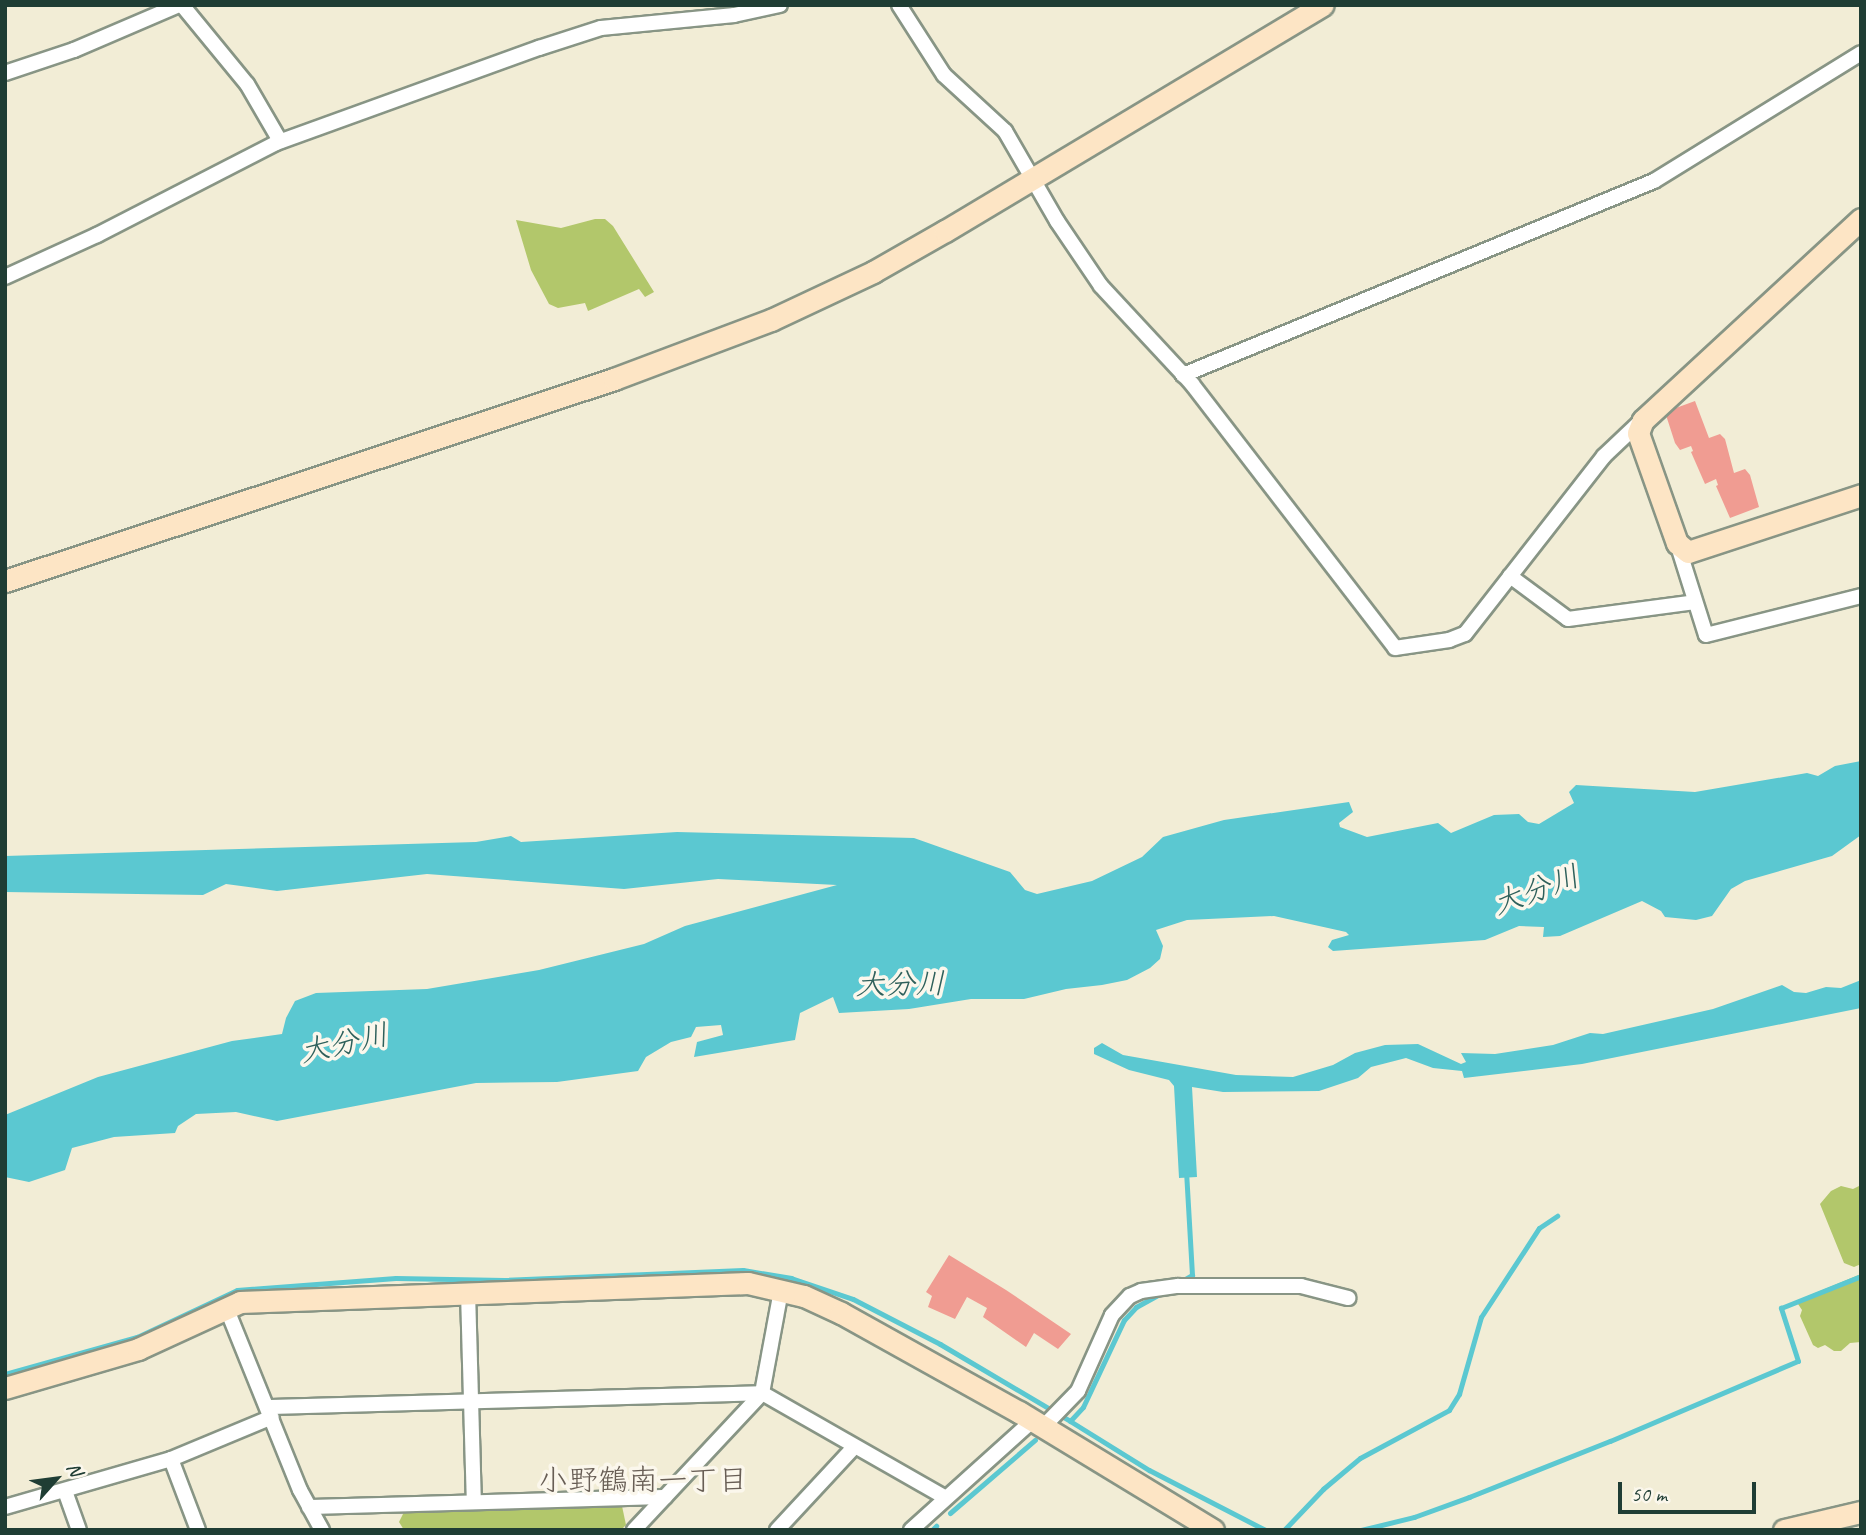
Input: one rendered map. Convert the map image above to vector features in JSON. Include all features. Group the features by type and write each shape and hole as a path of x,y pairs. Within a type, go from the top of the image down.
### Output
{"street":[{"path":"5,73 74,50 181,5 247,84 280,141"},
{"path":"8,271 97,235 280,141 588,31 734,15 780,5"},
{"path":"900,5 922,44 944,75 1006,131 1031,178 1101,286 1183,375 1395,648 1460,637 1604,456 1861,219"},
{"path":"5,581 715,343 873,272 1323,5"},
{"path":"1183,375 1654,181 1861,53"},
{"path":"1643,420 1639,425 1639,441 1706,635 1861,596"},
{"path":"1676,543 1688,552 1695,552 1861,495"},
{"path":"1510,576 1568,619 1695,602"},
{"path":"5,1388 138,1349 226,1307 253,1300 726,1283 781,1290 834,1309 1038,1423 1213,1530"},
{"path":"911,1530 944,1497 1078,1391 1112,1315 1121,1304 1141,1291 1178,1286 1293,1285 1348,1298"},
{"path":"634,1530 762,1393 781,1290"},
{"path":"468,1292 474,1502"},
{"path":"226,1307 309,1507 322,1530"},
{"path":"5,1507 171,1459 271,1412 471,1400 762,1393 944,1497"},
{"path":"777,1530 854,1447"},
{"path":"171,1459 198,1530"},
{"path":"65,1490 79,1530"},
{"path":"309,1507 665,1497"},
{"path":"1784,1530 1861,1512"}],"green space":[{"path":"605,219 613,226 654,292 645,297 639,289 588,311 585,303 558,308 549,304 531,270 516,220 561,228"},
{"path":"1861,1185 1861,1264 1854,1267 1844,1263 1820,1204 1831,1191 1841,1186 1853,1189"},
{"path":"1861,1274 1861,1342 1850,1343 1841,1351 1834,1351 1825,1345 1818,1348 1813,1345 1800,1316 1802,1310 1796,1301"},
{"path":"622,1506 626,1525 621,1530 404,1530 399,1522 405,1510"}],"water":[{"name":"大分川","path":"1861,761 1861,835 1832,856 1745,881 1731,889 1712,916 1696,920 1665,917 1661,911 1642,901 1560,936 1543,937 1544,927 1519,926 1485,940 1333,951 1328,947 1332,940 1349,935 1346,932 1274,916 1187,920 1156,930 1163,946 1160,959 1150,968 1127,980 1066,989 1024,999 971,999 909,1009 839,1013 833,997 800,1013 795,1040 694,1057 697,1042 723,1035 721,1025 696,1027 691,1037 671,1042 646,1057 638,1071 557,1082 476,1083 277,1121 236,1112 196,1114 178,1126 175,1133 114,1137 72,1148 65,1170 29,1182 5,1177 5,1115 98,1077 232,1041 282,1034 286,1018 295,1001 316,993 427,989 539,970 644,944 685,926 837,885 718,879 624,889 427,874 277,891 226,884 203,895 5,892 5,856 476,842 511,836 521,842 677,832 914,838 1010,872 1025,890 1037,894 1092,881 1142,857 1163,837 1224,820 1349,802 1353,812 1339,823 1340,827 1367,837 1438,823 1451,833 1494,815 1519,814 1528,822 1539,824 1574,803 1569,792 1576,785 1695,792 1807,773 1818,776 1835,766"},
{"path":"1861,980 1861,1008 1582,1064 1464,1078 1462,1071 1433,1068 1406,1058 1371,1067 1358,1078 1319,1091 1223,1092 1192,1087 1197,1177 1179,1178 1174,1086 1169,1080 1129,1070 1094,1054 1094,1048 1102,1043 1123,1055 1236,1075 1293,1077 1333,1065 1355,1053 1385,1045 1418,1044 1461,1064 1466,1062 1461,1053 1495,1054 1553,1045 1590,1033 1603,1034 1713,1009 1782,985 1794,992 1806,993 1826,987 1841,988"}],"building":[{"path":"1695,401 1709,438 1720,434 1725,439 1734,473 1745,469 1750,475 1759,507 1730,518 1716,486 1716,479 1705,484 1691,446 1680,450 1675,443 1665,412"},
{"path":"949,1255 1071,1334 1058,1349 1034,1333 1026,1347 983,1317 987,1308 967,1297 955,1319 928,1307 932,1296 926,1292"}],"waterway":[{"path":"1180,1282 1192,1275 1186,1172"},
{"path":"1284,1530 1323,1489 1360,1458 1449,1410 1459,1394 1481,1317 1539,1228 1557,1216"},
{"path":"5,1374 137,1337 237,1290 396,1278 504,1280 743,1270 791,1278 853,1299 940,1344 1070,1421 1083,1407 1124,1320 1136,1307 1163,1292"},
{"path":"1361,1530 1414,1517 1469,1497 1610,1441 1798,1361 1781,1308 1861,1276"},
{"path":"1070,1421 1149,1470 1265,1530"},
{"path":"950,1513 1035,1440"},
{"path":"932,1530 936,1526"}],"district":[{"name":"小野鶴南一丁目","path":"643,1480"}]}
